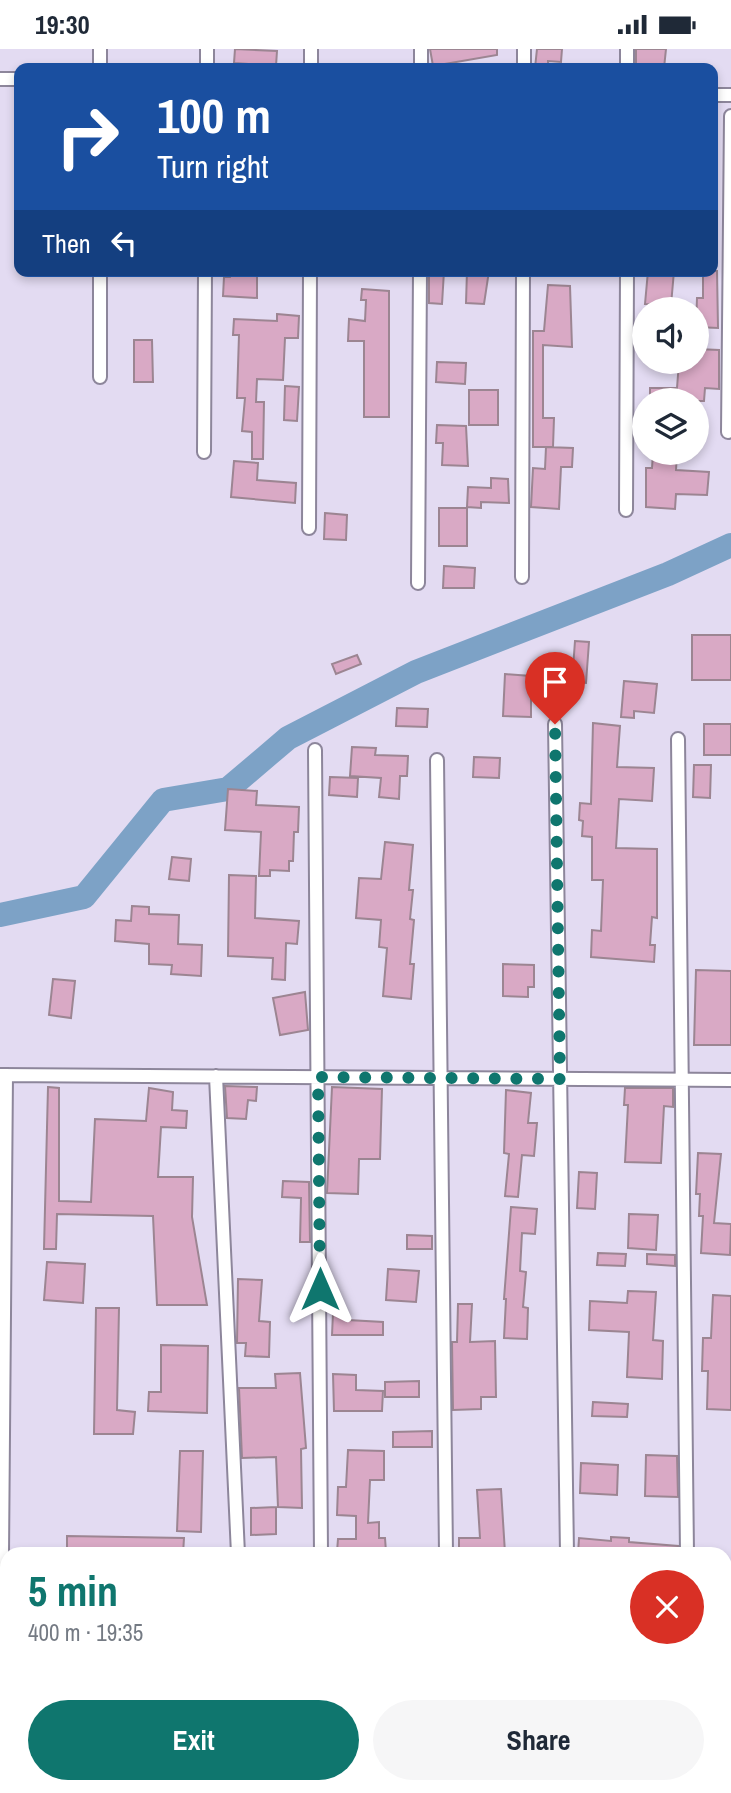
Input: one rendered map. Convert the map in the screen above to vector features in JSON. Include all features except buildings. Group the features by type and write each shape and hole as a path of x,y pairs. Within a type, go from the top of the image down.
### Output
{"street":[{"path":"728,432 731,116"},
{"path":"100,277 100,377"},
{"path":"204,452 205,277"},
{"path":"309,528 310,277"},
{"path":"418,583 420,277"},
{"path":"522,577 523,277"},
{"path":"626,277 626,510"},
{"path":"555,724 567,1547"},
{"path":"678,739 687,1547"},
{"path":"315,750 321,1547"},
{"path":"437,760 446,1547"},
{"path":"2,1547 3,1075 731,1080"},
{"path":"216,1076 238,1547"}],"waterway":[{"path":"0,915 84,897 163,800 228,789 288,738 416,672 668,574 731,545"}],"route":[{"path":"320,1289 318,1077 560,1079 555,724"}]}
